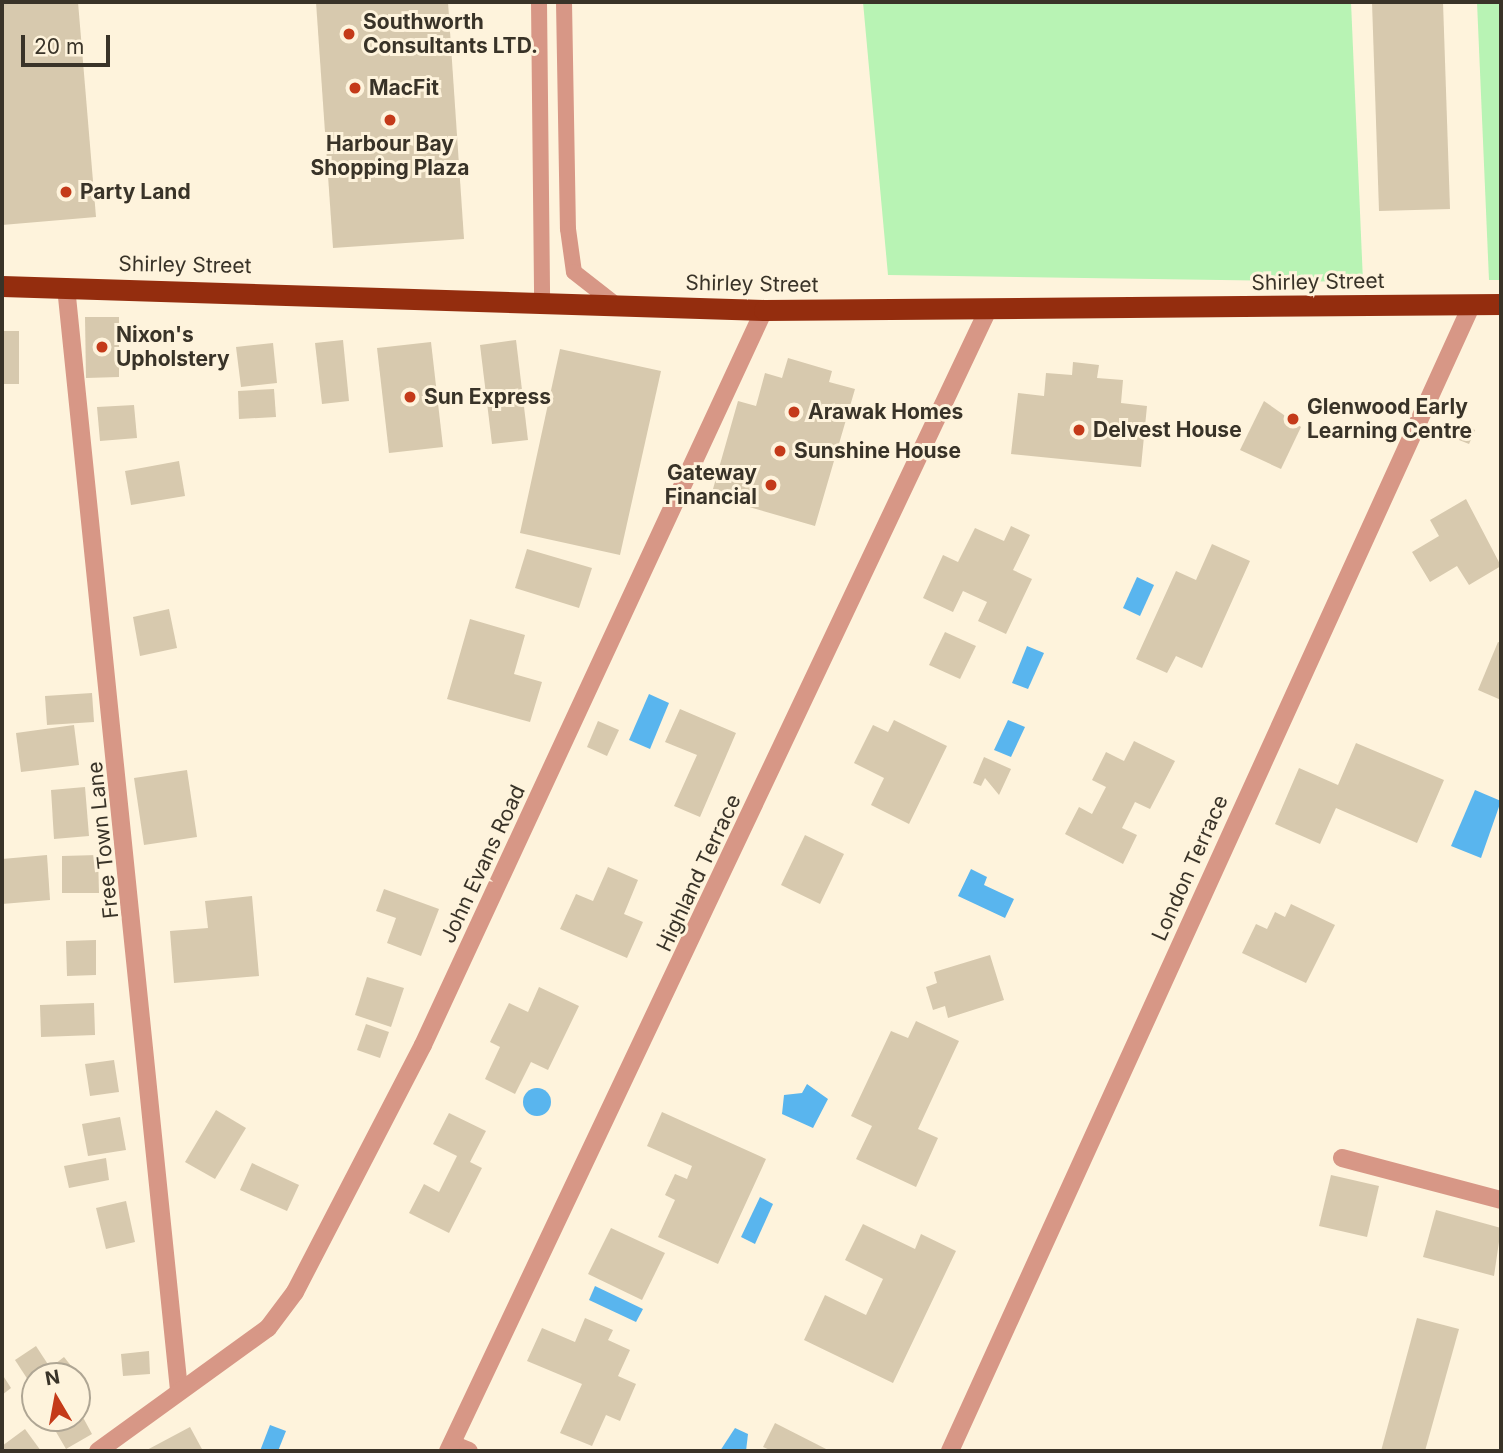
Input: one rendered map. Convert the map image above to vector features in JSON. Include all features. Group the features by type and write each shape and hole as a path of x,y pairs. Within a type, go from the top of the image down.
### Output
{"highway":[{"name":"Shirley Street","path":"2,286 764,310 987,312 1501,304"}],"street":[{"name":"Free Town Lane","path":"66,287 179,1390"},
{"name":"London Terrace","path":"950,1451 1472,304"},
{"name":"John Evans Road","path":"98,1451 268,1328 295,1292 423,1045 764,310"},
{"name":"Highland Terrace","path":"456,1449 987,312"},
{"path":"1342,1158 1501,1200"}],"lane":[{"path":"539,2 542,302"},
{"path":"564,2 568,229 574,272 615,304"}],"green space":[{"path":"863,2 1351,2 1363,282 888,275"},
{"path":"1477,2 1501,2 1501,280 1489,280"}],"water":[{"path":"1137,577 1154,585 1140,616 1123,608"},
{"path":"1027,646 1044,653 1028,689 1012,683"},
{"path":"649,694 669,703 650,749 629,740"},
{"path":"1008,720 1025,727 1011,757 994,750"},
{"path":"1475,790 1501,801 1481,858 1451,846"},
{"path":"971,869 987,877 984,885 1014,899 1005,918 958,896"},
{"path":"807,1084 828,1099 813,1128 782,1114 784,1095 802,1093"},
{"path":"537,1088 547,1092 551,1102 547,1112 537,1116 527,1112 523,1102 527,1092"},
{"path":"760,1197 773,1204 755,1244 741,1237"},
{"path":"595,1286 643,1309 636,1322 589,1300"},
{"path":"270,1425 286,1431 278,1451 260,1451"},
{"path":"735,1428 748,1434 746,1451 720,1451"}],"building":[{"path":"2,2 78,2 96,217 2,225"},
{"name":"Harbour Bay Shopping Plaza","path":"316,2 448,2 464,239 333,248"},
{"path":"1372,2 1443,2 1450,209 1379,211"},
{"name":"Nixon's Upholstery","path":"85,317 119,317 119,377 86,378"},
{"path":"2,331 19,331 19,384 2,384"},
{"path":"343,340 349,401 322,404 315,343"},
{"path":"516,340 528,440 492,444 480,345"},
{"name":"Sun Express","path":"431,342 443,447 389,453 377,348"},
{"path":"273,343 277,383 241,387 236,347"},
{"path":"560,349 661,371 620,555 520,533"},
{"name":"Sunshine House","path":"788,358 832,371 829,382 855,389 815,526 711,496 738,401 756,406 765,373 782,378"},
{"name":"Delvest House","path":"1073,362 1099,365 1097,378 1123,380 1121,403 1147,406 1141,467 1011,454 1018,393 1044,396 1046,373 1072,375"},
{"path":"274,389 276,417 239,419 238,391"},
{"path":"1264,401 1301,427 1281,469 1240,450"},
{"path":"134,405 137,438 100,441 97,407"},
{"path":"1465,426 1475,430 1469,444 1459,440"},
{"path":"179,461 185,496 131,505 125,471"},
{"path":"1466,499 1501,566 1469,585 1457,566 1430,582 1412,552 1439,536 1430,520"},
{"path":"1011,526 1030,535 1013,570 1032,579 1006,634 978,621 987,602 963,591 953,612 923,598 943,555 958,562 975,528 1004,541"},
{"path":"1212,544 1250,561 1202,668 1176,656 1167,673 1136,659 1176,571 1196,580"},
{"path":"527,549 592,568 579,608 515,588"},
{"path":"169,609 177,648 140,656 133,617"},
{"path":"470,619 525,635 514,674 542,682 530,722 447,699"},
{"path":"945,632 976,646 960,679 929,665"},
{"path":"1498,642 1501,643 1501,700 1478,690"},
{"path":"92,693 94,722 47,725 45,696"},
{"path":"680,709 736,733 700,817 674,806 697,755 665,742"},
{"path":"894,720 947,746 909,824 871,805 884,778 854,763 873,725 888,732"},
{"path":"598,721 619,730 607,756 587,747"},
{"path":"74,725 79,765 21,772 16,733"},
{"path":"1134,741 1175,761 1150,809 1135,802 1122,828 1137,835 1123,864 1065,834 1079,807 1092,814 1106,787 1092,780 1106,752 1124,761"},
{"path":"1356,743 1444,780 1417,843 1336,808 1320,844 1275,824 1299,768 1338,785"},
{"path":"984,757 1011,769 999,795 985,778 981,786 973,783"},
{"path":"187,770 197,837 144,845 134,778"},
{"path":"85,787 89,836 54,839 51,790"},
{"path":"805,835 844,854 820,904 781,885"},
{"path":"47,855 50,900 2,904 2,859"},
{"path":"98,855 99,893 62,893 62,856"},
{"path":"608,867 638,880 624,914 643,922 627,958 560,929 576,894 593,901"},
{"path":"384,889 439,909 421,956 387,943 396,918 376,911"},
{"path":"252,896 259,976 174,983 170,931 208,928 205,901"},
{"path":"1291,904 1335,925 1306,983 1242,953 1256,924 1267,929 1275,912 1285,917"},
{"path":"96,940 96,975 67,976 66,941"},
{"path":"990,955 1004,1000 948,1018 945,1006 933,1010 926,987 937,983 934,972"},
{"path":"367,977 404,988 391,1027 355,1015"},
{"path":"539,987 579,1006 548,1070 531,1062 515,1094 485,1079 500,1047 490,1042 509,1003 528,1012"},
{"path":"94,1003 95,1035 41,1037 40,1005"},
{"path":"916,1021 959,1041 918,1129 938,1138 916,1187 856,1159 872,1126 851,1116 891,1031 908,1038"},
{"path":"366,1024 389,1032 380,1058 357,1050"},
{"path":"114,1060 119,1092 90,1096 85,1064"},
{"path":"216,1110 246,1128 215,1179 185,1162"},
{"path":"662,1112 766,1159 718,1264 658,1237 675,1200 665,1195 675,1174 687,1179 692,1166 647,1146"},
{"path":"449,1113 486,1131 470,1162 482,1168 449,1233 409,1213 424,1184 439,1192 457,1156 433,1144"},
{"path":"120,1117 126,1150 88,1156 82,1124"},
{"path":"106,1158 109,1180 69,1188 64,1166"},
{"path":"252,1163 299,1185 287,1211 240,1190"},
{"path":"1331,1175 1379,1186 1367,1237 1319,1226"},
{"path":"126,1201 135,1242 106,1249 96,1208"},
{"path":"1436,1210 1501,1228 1494,1276 1423,1257"},
{"path":"863,1224 915,1249 921,1234 956,1251 893,1383 804,1340 825,1295 866,1315 883,1279 845,1260"},
{"path":"611,1228 665,1253 642,1300 588,1274"},
{"path":"585,1318 613,1330 608,1340 630,1350 618,1376 636,1384 620,1421 606,1415 592,1446 560,1433 582,1384 527,1361 542,1328 575,1342"},
{"path":"1417,1318 1459,1329 1425,1451 1381,1451"},
{"path":"36,1346 46,1362 21,1362 21,1369 15,1360"},
{"path":"149,1351 150,1374 123,1376 121,1354"},
{"path":"2,1374 11,1388 2,1395"},
{"path":"775,1423 830,1451 772,1451 763,1447"},
{"path":"190,1427 203,1451 145,1451"},
{"path":"21,1432 27,1432 41,1451 2,1451 2,1446"},
{"path":"56,1432 91,1432 92,1434 66,1449"}],"place":[{"name":"Southworth Consultants LTD.","path":"349,34"},
{"name":"MacFit","path":"355,88"},
{"name":"Harbour Bay Shopping Plaza","path":"390,120"},
{"name":"Party Land","path":"66,192"},
{"name":"Nixon's Upholstery","path":"102,347"},
{"name":"Sun Express","path":"410,397"},
{"name":"Arawak Homes","path":"794,412"},
{"name":"Glenwood Early Learning Centre","path":"1293,419"},
{"name":"Delvest House","path":"1079,430"},
{"name":"Sunshine House","path":"780,451"},
{"name":"Gateway Financial","path":"771,485"}]}
